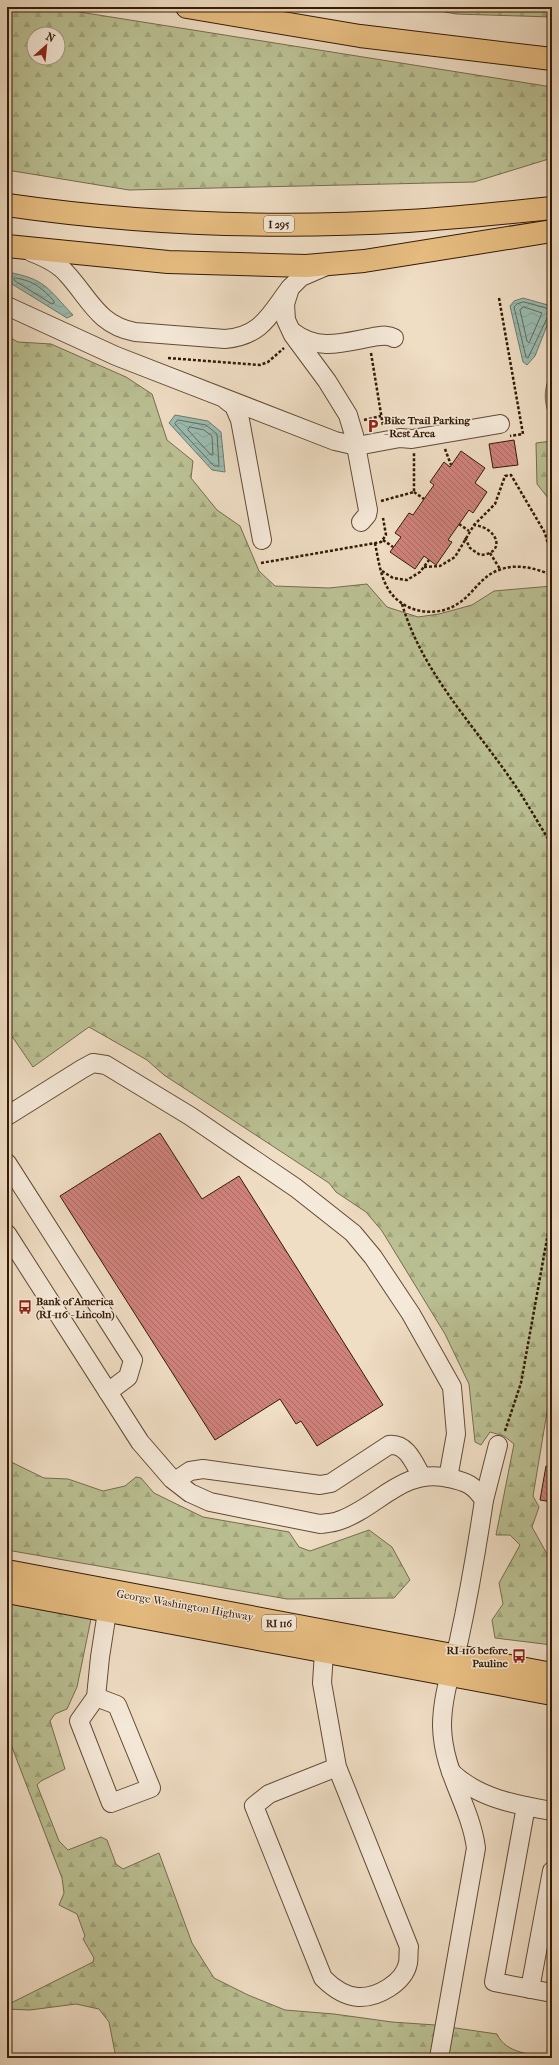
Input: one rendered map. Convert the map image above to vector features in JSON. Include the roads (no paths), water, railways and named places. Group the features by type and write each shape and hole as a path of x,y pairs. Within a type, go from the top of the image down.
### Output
{"main road":[{"path":"187,7 360,36 552,59"},
{"name":"I 295","path":"7,205 98,216 249,224 408,221 552,208"},
{"path":"11,247 176,262 289,266 340,264 552,231"},
{"name":"George Washington Highway","path":"7,1571 452,1666 552,1694"},
{"name":"George Washington Highway","path":"7,1592 324,1652 452,1666 552,1674"}],"street":[{"path":"11,247 32,252 55,263 68,274 103,318 124,330 225,340 238,338 249,334 265,322 290,288 301,277 313,270 340,264"},
{"path":"290,288 287,296 285,312 289,328 345,408 352,424 368,510 367,515 361,522"},
{"path":"7,306 92,346 314,435 357,446 400,438 412,439 504,430"},
{"path":"289,328 304,339 325,345 382,336 394,338"},
{"path":"224,398 234,406 240,420 262,540"},
{"path":"7,1116 93,1063 106,1065 190,1116 296,1188 353,1233 373,1257 411,1314 452,1387 456,1434 448,1478"},
{"path":"7,1163 133,1360 128,1377 108,1392"},
{"path":"7,1234 140,1442 155,1462 190,1493 210,1502 320,1524 337,1522 401,1484 422,1477 448,1478 475,1488 484,1500"},
{"path":"175,1481 190,1471 203,1468 320,1485 331,1482 389,1445 396,1444 405,1448 422,1477"},
{"path":"438,2058 476,1848 474,1831 449,1770 442,1726 444,1700 478,1542 484,1500 498,1445"},
{"path":"96,1697 117,1705 151,1788 111,1803 79,1721 96,1697 107,1612"},
{"path":"324,1652 322,1683 337,1767 408,1947 408,1963 405,1971 398,1981 388,1988 370,1996 358,1997 345,1994 332,1987 323,1978 254,1806 269,1794 337,1767"},
{"path":"449,1770 460,1780 482,1794 526,1806 552,1811"},
{"path":"526,1806 494,1982 552,1993"},
{"path":"530,1989 552,1871"}],"water":[{"path":"7,272 30,278 45,286 73,315 67,318 7,281"},
{"path":"523,298 548,305 552,308 552,313 535,356 527,365 523,362 510,306 514,301"},
{"path":"175,415 208,421 221,432 225,472 212,470 169,423"}],"place":[{"name":"Bike Trail Parking - Rest Area","path":"373,426"},
{"name":"Bank of America (RI-116 - Lincoln)","path":"25,1307"},
{"name":"RI-116 before Pauline","path":"519,1656"}]}
